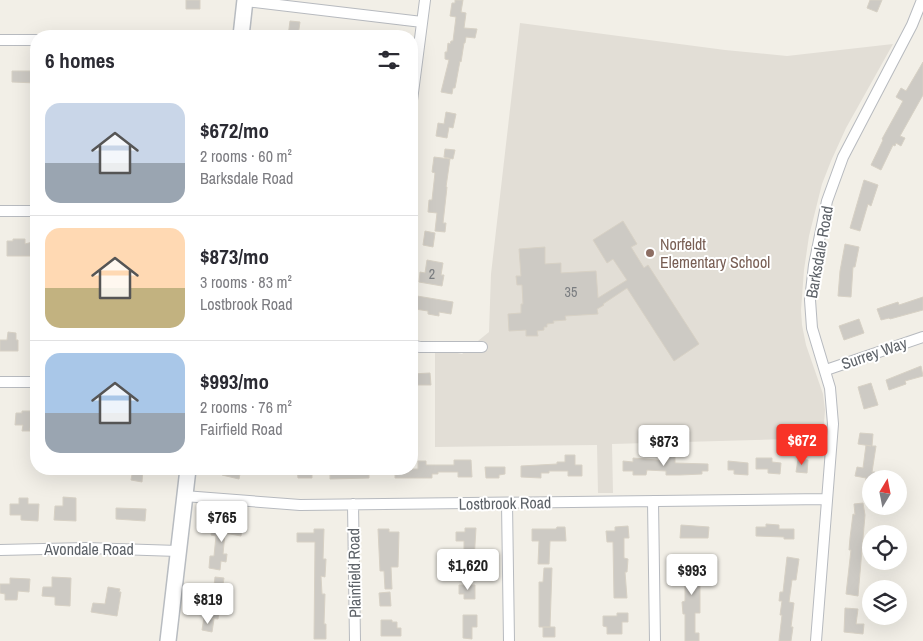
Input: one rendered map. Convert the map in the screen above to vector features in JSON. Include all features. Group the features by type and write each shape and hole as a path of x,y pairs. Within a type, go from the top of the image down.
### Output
{"main road":[{"path":"242,30 245,0"},
{"path":"168,641 187,475"}],"street":[{"path":"245,0 422,22"},
{"path":"418,53 425,0"},
{"name":"Barksdale Road","path":"816,641 833,424 832,397 826,370 812,328 810,300 814,265 827,201 849,145 912,25 922,0"},
{"path":"0,40 30,40"},
{"path":"0,211 30,211"},
{"name":"Surrey Way","path":"826,370 923,337"},
{"path":"418,346 482,346"},
{"path":"0,382 30,382"},
{"name":"Lostbrook Road","path":"184,496 300,505 826,499"},
{"path":"653,501 655,641"},
{"path":"507,503 509,641"},
{"name":"Plainfield Road","path":"353,504 355,641"},
{"name":"Avondale Road","path":"0,550 86,548 178,551"}],"shaded area":[{"name":"Norfeldt Elementary School","path":"520,23 725,50 787,56 893,44 846,128 831,161 822,184 809,236 804,270 801,310 802,325 806,345 823,394 825,410 823,438 612,444 613,493 598,493 597,445 435,447 435,351 449,351 462,354 489,332 491,274"}],"building":[{"path":"186,0 200,0 200,9 186,9"},
{"path":"455,0 463,0 461,12 466,13 464,28 477,29 475,38 466,37 452,94 441,92 449,60 445,59 445,52 447,52 448,43 450,44 453,41 456,17 450,16 452,3 455,3"},
{"path":"870,0 882,0 877,12 867,8"},
{"path":"290,21 300,22 299,30 289,30"},
{"path":"923,62 923,95 900,136 905,138 901,146 896,143 895,146 893,145 881,170 871,165 882,139 903,101 896,97 901,88 906,91"},
{"path":"12,71 30,71 30,83 12,82"},
{"path":"446,112 456,114 453,128 449,127 447,138 436,136 438,123 444,124"},
{"path":"445,149 455,150 453,159 444,157"},
{"path":"434,157 450,159 443,223 446,223 445,232 435,231 437,213 428,212 429,200 432,200 435,173 432,172"},
{"path":"864,180 878,185 871,206 868,204 860,231 850,228"},
{"path":"623,221 637,244 631,247 644,268 648,265 699,344 674,361 627,288 597,309 598,314 565,316 566,320 553,321 554,323 547,324 547,327 544,327 544,330 537,331 538,336 526,336 526,330 509,331 508,314 521,313 521,304 523,304 522,285 517,285 516,276 521,276 519,249 545,247 545,264 561,263 561,273 596,271 598,298 627,280 613,259 607,263 593,240"},
{"path":"425,231 435,233 433,247 423,245"},
{"path":"13,239 25,239 25,244 30,243 30,256 7,256 7,241 13,241"},
{"path":"845,244 859,247 855,267 853,267 851,297 838,296"},
{"path":"427,260 443,263 441,275 444,275 442,286 419,282 420,272 425,273"},
{"path":"418,296 453,302 451,314 439,312 439,316 428,314 428,311 418,309"},
{"path":"923,297 923,310 881,320 877,309 898,302 899,305"},
{"path":"859,319 864,333 844,340 839,326"},
{"path":"8,332 16,333 18,351 0,351 0,340 7,340"},
{"path":"921,366 923,376 905,381 906,384 889,390 886,380"},
{"path":"430,373 431,385 418,385 418,374"},
{"path":"871,383 878,405 864,409 858,387"},
{"path":"22,411 30,411 30,431 22,431 23,425 15,425 16,413 22,413"},
{"path":"860,433 873,434 872,446 876,446 872,470 862,470 862,477 855,476 857,467 863,468 866,445 858,444"},
{"path":"796,446 806,447 805,456 795,455"},
{"path":"565,455 575,455 575,465 582,465 582,476 568,476 568,471 549,471 549,473 541,473 541,478 521,477 521,466 565,462"},
{"path":"668,456 675,456 675,463 708,464 708,471 702,471 702,474 666,475 666,471 647,470 646,475 633,475 633,471 623,471 623,461 633,462 633,458 668,461"},
{"path":"756,458 772,458 772,462 781,463 780,474 768,473 768,469 756,469"},
{"path":"798,459 808,460 807,473 796,472"},
{"path":"454,460 471,460 472,477 458,477 458,472 438,472 438,474 432,474 432,478 395,478 395,475 418,475 418,461 426,461 426,465 454,465"},
{"path":"728,461 748,463 748,475 734,474 734,470 728,470"},
{"path":"485,467 505,467 505,474 499,475 499,478 486,478"},
{"path":"132,475 143,475 142,482 131,480"},
{"path":"222,475 240,475 239,479"},
{"path":"298,475 312,475 312,478 298,478"},
{"path":"330,475 369,475 369,478 330,479"},
{"path":"63,497 76,498 76,521 54,520 55,506 63,506"},
{"path":"19,498 28,498 28,504 39,504 38,521 21,520 21,515 10,515 10,504 19,504"},
{"path":"862,503 862,515 865,515 864,525 862,525 858,596 846,594 851,550 849,550 850,538 853,514 855,515 854,504"},
{"path":"116,508 146,509 145,521 116,519"},
{"path":"213,522 242,527 241,536 225,533 223,554 227,554 226,562 221,561 220,570 209,568 210,556 214,556 216,536 211,535"},
{"path":"766,524 779,525 779,529 794,529 794,539 756,536 756,527 766,527"},
{"path":"681,525 709,527 708,538 680,538"},
{"path":"628,526 629,538 624,538 624,558 628,559 627,572 625,572 627,598 614,598 613,542 607,542 606,531 615,531 615,527"},
{"path":"557,527 565,527 566,541 550,541 549,564 538,564 539,541 532,541 532,529 556,529"},
{"path":"465,528 476,528 474,561 477,561 476,570 457,569 457,559 464,560 464,541 456,541 456,532 465,532"},
{"path":"314,529 324,529 323,559 326,559 325,577 321,576 322,594 325,594 324,624 326,624 326,639 314,639 315,542 297,542 297,533 314,533"},
{"path":"378,529 389,529 389,532 399,532 398,567 391,567 392,589 385,589 384,571 380,571"},
{"path":"686,556 697,556 697,563 702,563 702,570 700,570 700,613 695,613 695,633 699,633 699,641 685,641 685,614 683,614 682,602 685,601 685,583 681,583 682,569 686,569"},
{"path":"787,557 799,559 796,580 792,580 789,602 794,603 791,627 793,627 791,641 779,641 782,601 779,601 780,592 783,592"},
{"path":"544,568 552,568 550,627 539,627 539,582 543,582"},
{"path":"52,577 71,578 70,606 55,605 55,597 42,596 43,587 52,587"},
{"path":"215,577 224,578 218,619 209,618 212,600 207,599 208,586 214,586"},
{"path":"10,578 30,579 29,592 18,591 17,600 5,600 5,594 0,593 0,584 10,584"},
{"path":"459,585 475,585 475,599 464,599 464,594 459,594"},
{"path":"108,587 120,589 119,592 121,592 117,616 91,612 93,603 105,604"},
{"path":"390,592 391,606 380,606 379,593"},
{"path":"845,608 858,609 856,624 864,625 863,634 844,632"},
{"path":"617,613 628,613 628,622 622,622 622,634 607,634 607,627 603,626 603,616 617,616"},
{"path":"463,615 477,615 477,627 472,627 472,639 463,638"},
{"path":"204,617 214,619 212,632 202,630"},
{"path":"381,620 397,622 397,628 401,628 401,636 381,636"},
{"path":"543,627 555,627 555,637 543,637"}],"place":[{"name":"Norfeldt Elementary School","path":"650,253"}]}
